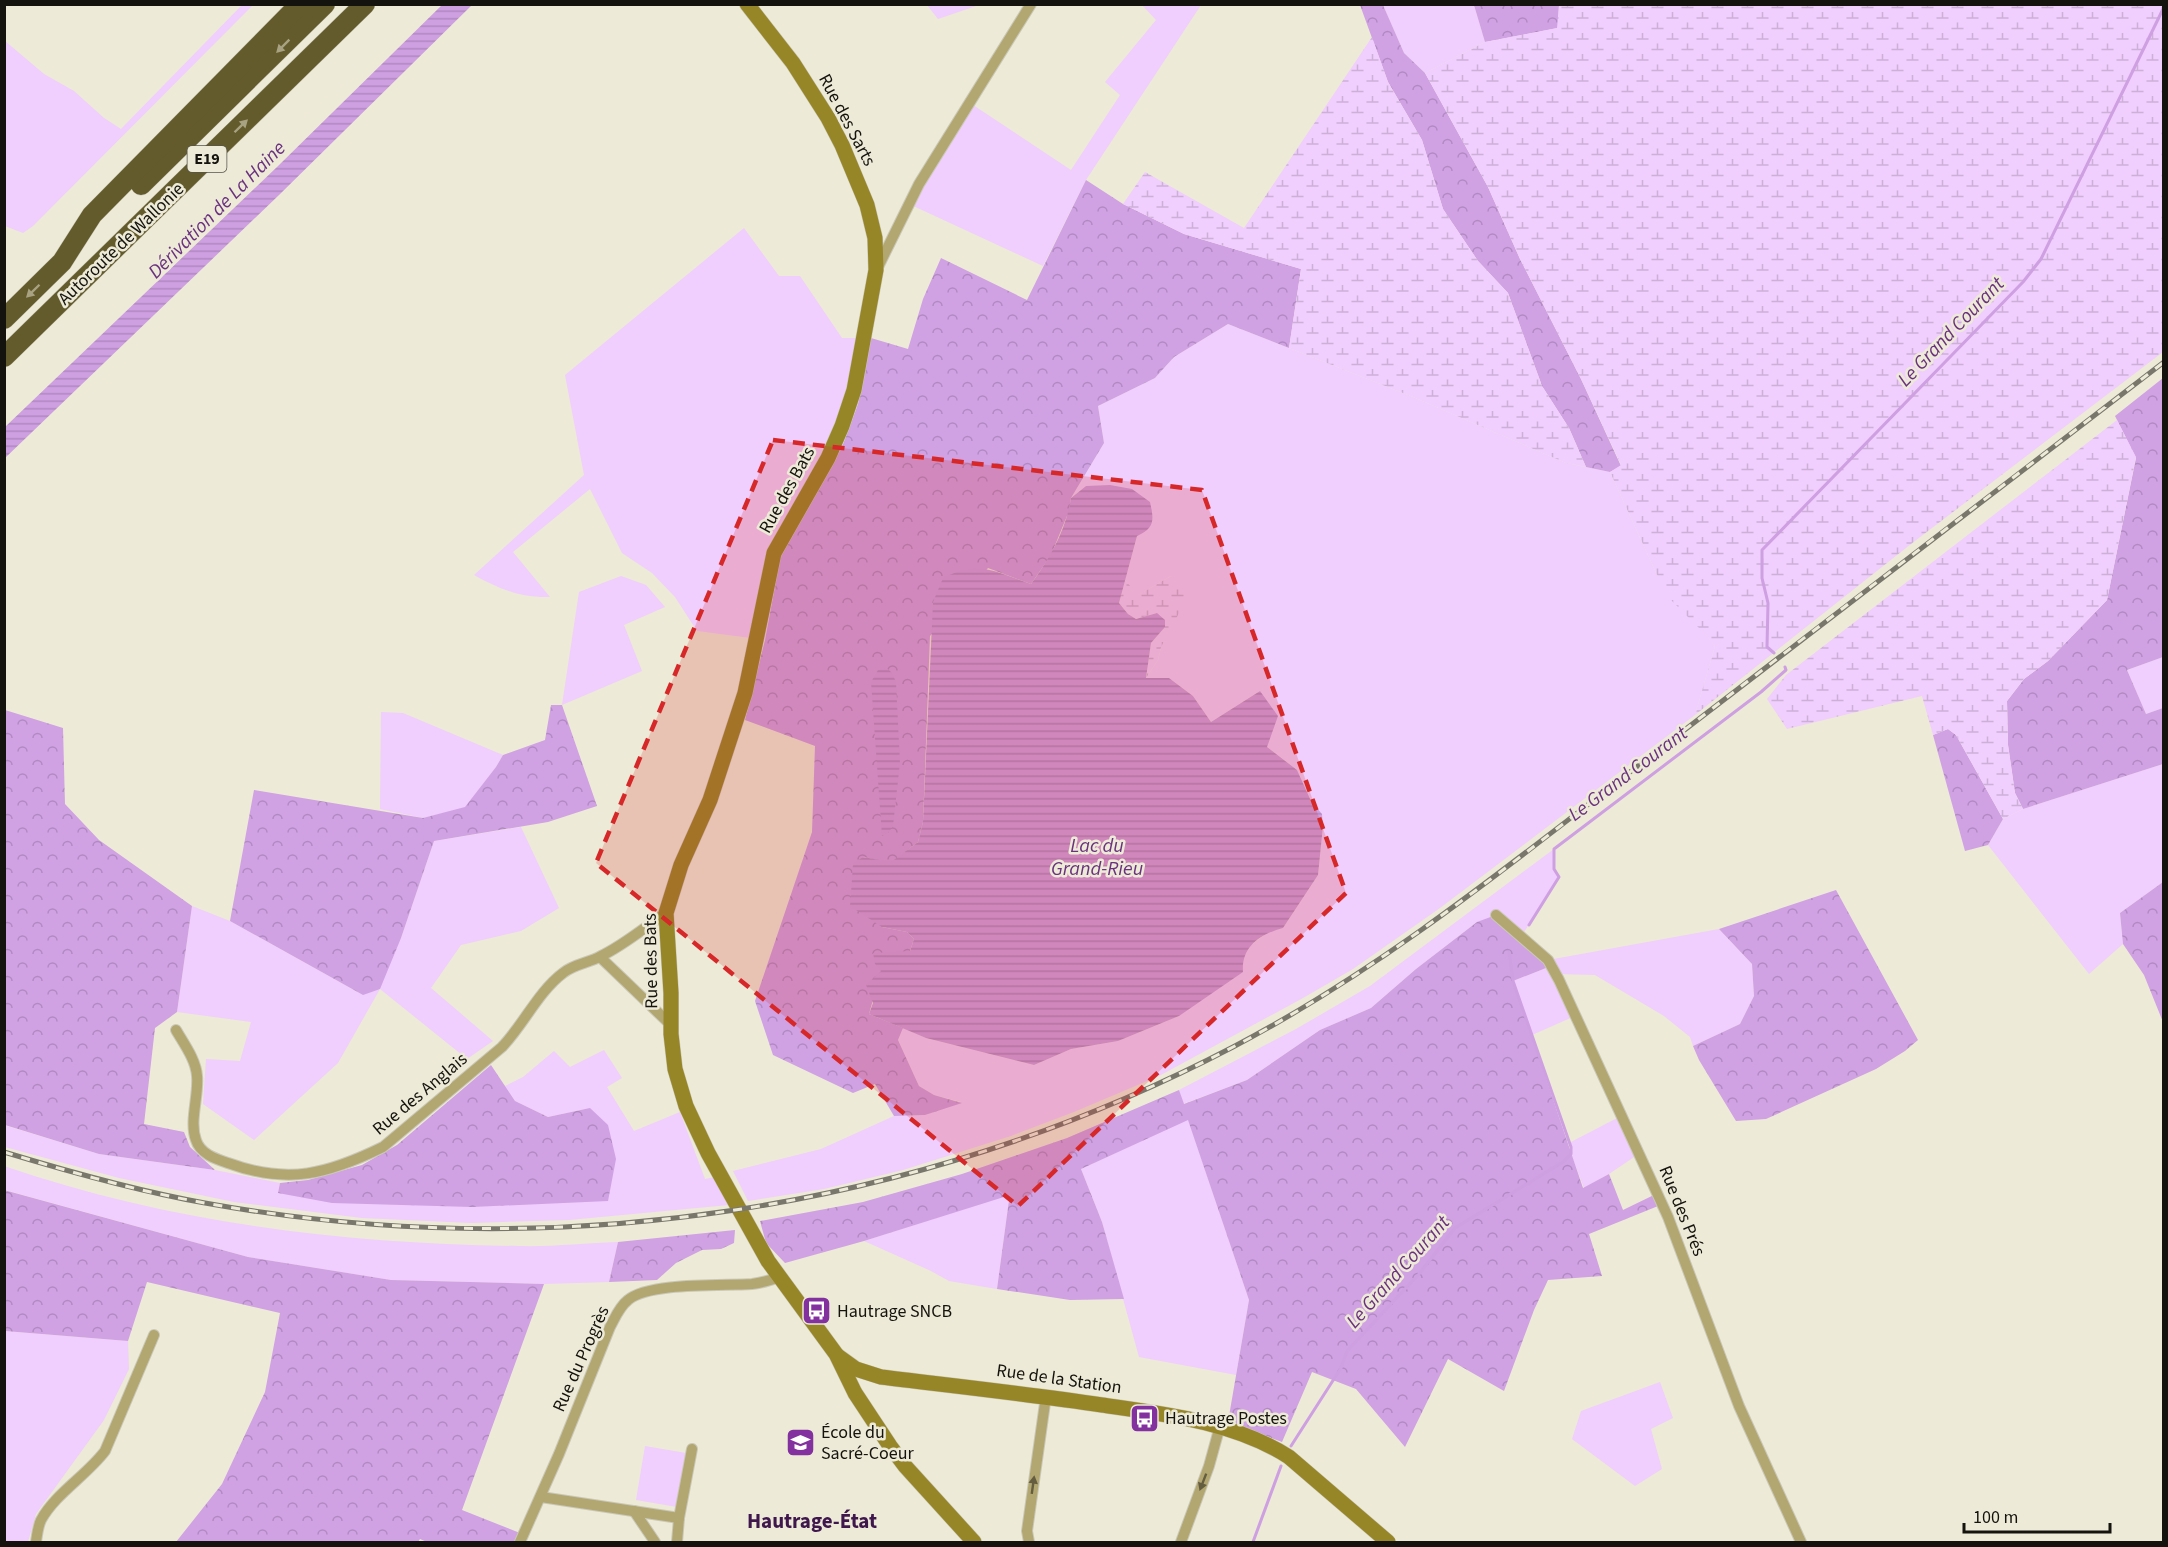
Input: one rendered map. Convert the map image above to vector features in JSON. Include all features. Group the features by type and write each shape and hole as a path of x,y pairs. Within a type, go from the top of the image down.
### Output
{"highway":[{"name":"Autoroute de Wallonie","path":"4,319 62,262 92,215 300,4"},
{"name":"E19","path":"62,262 325,4"},
{"name":"Autoroute de Wallonie","path":"4,357 365,4"}],"street":[{"name":"Rue des Sarts","path":"747,4 793,63 828,118 842,145 867,205 875,238 876,270"},
{"name":"Rue des Bats","path":"836,1354 768,1261 708,1153 686,1106 675,1069 666,913 681,865 710,800 746,693 774,553 828,458 854,390 876,270 919,184 1031,4"},
{"name":"Rue des Anglais","path":"176,1030 194,1062 197,1075 194,1134 202,1150 214,1158 242,1168 277,1176 308,1175 383,1147 502,1047 514,1035 547,988 564,972 600,957 666,913"},
{"name":"Rue des Prés","path":"1496,915 1548,960 1559,980 1668,1216 1739,1406 1802,1542"},
{"path":"600,957 671,1025"},
{"name":"Rue du Progrès","path":"520,1542 541,1497 610,1327 628,1299 642,1292 658,1289 755,1284 780,1277"},
{"path":"36,1542 40,1521 54,1503 93,1466 105,1451 154,1335"},
{"path":"836,1354 855,1393 890,1446 905,1466 974,1542"},
{"name":"Rue de la Station","path":"836,1354 856,1369 881,1377 1046,1396 1147,1411 1220,1426 1289,1457 1388,1542"},
{"path":"1029,1542 1027,1531 1046,1396"},
{"path":"1181,1542 1209,1466 1220,1426"},
{"path":"677,1542 679,1518 692,1449"},
{"path":"541,1497 679,1518"},
{"path":"634,1511 656,1542"}],"highlighted area":[{"path":"773,440 1202,490 1346,893 1018,1206 596,863"}],"green space":[{"path":"242,5 253,5 33,226 23,233 5,226 5,41 44,74 74,91 104,118 121,129"},
{"path":"927,5 979,5 938,19"},
{"path":"1142,5 1201,5 1086,180 1043,266 909,204 970,103 1071,170 1120,95 1105,82 1156,20"},
{"path":"1360,5 1383,5 1404,53 1425,73 1488,187 1520,259 1581,379 1621,466 1610,472 1586,467 1569,428 1542,386 1508,293 1478,261 1443,209 1422,140 1388,82"},
{"path":"1383,5 1474,5 1485,42 1425,73 1404,53"},
{"path":"1474,5 1559,5 1558,28 1485,42"},
{"path":"1559,5 2163,5 2163,352 1911,544 1695,715 1715,646 1671,600 1658,577 1610,472 1621,465 1581,379 1520,259 1488,187 1425,73 1485,42 1557,28"},
{"path":"1372,37 1388,82 1422,140 1443,209 1478,261 1508,293 1542,386 1569,428 1586,467 1566,463 1413,397 1289,348 1301,269 1184,234 1123,204 1145,172 1244,228"},
{"path":"1086,180 1123,204 1184,234 1301,269 1289,348 1228,324 1174,357 1155,378 1098,406 1104,443 1071,498 1069,511 1051,555 1031,584 988,568 930,636 923,822 918,842 891,863 863,857 882,927 907,932 914,939 910,951 881,971 869,1014 903,1028 898,1040 919,1086 934,1095 962,1103 925,1115 894,1116 875,1084 853,1093 773,1055 755,1001 812,832 815,746 745,720 765,640 781,554 842,447 858,404 871,338 908,349 923,299 941,258 1027,300"},
{"path":"744,228 779,276 800,276 842,338 871,338 858,404 842,447 781,554 765,640 697,631 675,597 652,573 622,553 590,489 513,552 550,597 511,592 474,575 584,475 565,375"},
{"path":"1228,324 1413,397 1566,463 1610,472 1658,577 1715,646 1695,715 1440,908 1353,969 1159,1076 1011,1136 903,1170 824,1189 748,1201 733,1171 821,1149 894,1116 925,1115 961,1102 934,1095 919,1086 898,1040 903,1028 926,1038 1034,1065 1071,1049 1118,1041 1179,1016 1242,959 1250,946 1268,932 1283,928 1318,875 1322,814 1311,801 1297,770 1267,747 1260,691 1211,722 1193,696 1169,678 1146,678 1158,660 1171,576 1137,596 1125,580 1137,536 1086,486 1071,498 1104,443 1098,406 1155,378 1174,357"},
{"path":"2163,378 2163,657 2127,670 2146,714 2163,708 2163,764 2023,809 2015,793 2008,745 2007,701 2024,679 2048,661 2107,600 2136,458 2115,416"},
{"path":"2117,420 2136,457 2107,600 2048,661 2024,679 2007,701 2008,745 2015,793 2023,809 2003,819 1956,735 1948,729 1933,735 1922,696 1787,729 1767,699 1786,675"},
{"path":"621,576 646,585 665,607 624,625 642,671 562,705 579,592"},
{"path":"1171,576 1188,596 1161,647 1158,660 1146,678 1151,643 1165,627 1157,613 1136,619 1128,614 1119,603 1125,580 1138,595"},
{"path":"2163,657 2163,708 2146,714 2127,670"},
{"path":"551,705 562,705 597,806 548,822 434,841 401,938 380,989 363,995 230,921 254,790 423,818 465,807 503,755 545,740"},
{"path":"5,710 63,728 65,804 99,840 192,906 177,1012 155,1028 144,1124 184,1132 190,1147 215,1170 99,1154 5,1125"},
{"path":"381,712 403,713 503,755 465,808 423,818 380,809"},
{"path":"1948,729 1956,735 2003,819 1988,845 1965,851 1933,735"},
{"path":"2163,764 2163,882 2120,913 2123,944 2089,974 1988,845 2003,819 2023,809"},
{"path":"521,827 559,908 521,931 461,945 431,988 493,1041 467,1059 380,989 338,1063 254,1140 203,1104 206,1059 240,1061 251,1022 177,1012 192,906 230,921 363,995 401,938 434,841"},
{"path":"1554,849 1554,869 1559,877 1521,937 1477,922 1416,969 1371,1008 1320,1030 1247,1080 1183,1104 1179,1090 1296,1029 1370,986"},
{"path":"2163,882 2163,1022 2144,975 2123,944 2120,913"},
{"path":"1836,890 1918,1040 1876,1069 1766,1119 1736,1121 1693,1046 1740,1024 1754,996 1752,964 1719,929"},
{"path":"1496,915 1551,966 1513,981 1583,1188 1609,1174 1623,1210 1658,1193 1663,1204 1589,1234 1602,1276 1548,1280 1534,1310 1504,1391 1448,1359 1405,1447 1356,1389 1312,1372 1282,1442 1228,1422 1249,1300 1188,1120 1081,1169 1102,1222 1124,1299 1070,1300 997,1289 1009,1200 1007,1196 785,1263 766,1243 760,1221 863,1202 962,1174 1067,1138 1179,1090 1184,1104 1247,1080 1320,1030 1371,1008 1416,969 1477,922"},
{"path":"1719,929 1752,964 1754,996 1740,1024 1693,1046 1690,1037 1664,1016 1595,975 1556,974 1575,1016 1532,1035 1513,981 1551,966 1548,960"},
{"path":"604,1050 622,1078 607,1087 634,1131 680,1112 705,1179 715,1177 729,1205 569,1220 471,1223 362,1218 234,1202 119,1178 5,1147 4,1125 99,1154 215,1170 280,1183 278,1193 590,1108 548,1117 515,1101 505,1086 523,1077 554,1051 570,1067"},
{"path":"491,1065 515,1101 548,1117 590,1108 608,1125 616,1159 608,1201 472,1207 332,1203 278,1193 280,1183 308,1180 362,1165 397,1145"},
{"path":"1623,1115 1640,1153 1584,1188 1569,1143"},
{"path":"1188,1119 1249,1300 1236,1375 1139,1357 1102,1222 1081,1169"},
{"path":"4,1166 67,1186 130,1202 258,1227 388,1241 453,1244 518,1246 618,1242 609,1282 544,1284 391,1280 248,1257 5,1190"},
{"path":"4,1190 248,1257 391,1280 544,1284 462,1510 520,1533 516,1542 427,1542 420,1539 418,1542 176,1542 222,1484 265,1392 280,1313 147,1282 128,1341 5,1331"},
{"path":"1007,1195 1009,1200 997,1289 949,1281 864,1241"},
{"path":"735,1230 734,1243 721,1249 702,1250 676,1263 657,1280 609,1282 618,1242"},
{"path":"4,1331 128,1341 129,1369 104,1420 36,1514 28,1542 5,1542"},
{"path":"1660,1382 1673,1418 1651,1429 1662,1469 1635,1486 1572,1439 1581,1411"},
{"path":"645,1446 686,1453 677,1507 636,1500"}],"water":[{"path":"443,4 472,5 279,195 5,458 5,427 277,167"},
{"name":"Lac du Grand-Rieu","path":"1110,485 1132,489 1150,502 1152,523 1147,530 1137,536 1119,603 1128,614 1136,619 1157,613 1165,620 1165,627 1151,643 1146,678 1169,678 1193,696 1211,722 1260,691 1278,716 1267,747 1297,770 1311,801 1322,814 1318,875 1283,928 1260,938 1249,949 1245,955 1243,972 1179,1016 1118,1041 1071,1049 1034,1065 926,1038 869,1014 873,1003 866,985 881,971 875,964 873,953 910,951 914,939 907,932 882,927 850,906 853,864 863,857 891,862 918,842 923,822 933,602 943,578 977,569 997,572 1031,584 1056,543 1069,510 1071,498 1086,486"},
{"path":"888,669 896,682 900,763 893,826 888,833 882,836 871,682 878,670"}],"waterway":[{"name":"Le Grand Courant","path":"1774,653 1767,647 1768,603 1762,578 1762,550 2023,282 2041,259 2164,7"},
{"name":"Le Grand Courant","path":"1529,925 1559,877 1554,869 1554,849 1761,692 1786,670 1785,667"},
{"name":"Le Grand Courant","path":"1291,1446 1341,1368 1347,1351 1419,1274 1455,1228 1563,1162 1571,1154 1571,1147 1513,981 1509,952"},
{"name":"Le Grand Courant","path":"1253,1542 1281,1466"}],"railway":[{"path":"4,1152 154,1193 205,1203 337,1221 469,1228 601,1225 732,1210 861,1185 988,1150 1112,1104 1233,1047 1343,983 1500,872 2164,362"}],"place":[{"name":"Hautrage SNCB","path":"816,1311"},
{"name":"Hautrage Postes","path":"1144,1418"},
{"name":"École du Sacré-Coeur","path":"800,1442"}],"district":[{"name":"Hautrage-État","path":"812,1521"}],"water label":[{"name":"Dérivation de La Haine","path":"217,210"}]}
